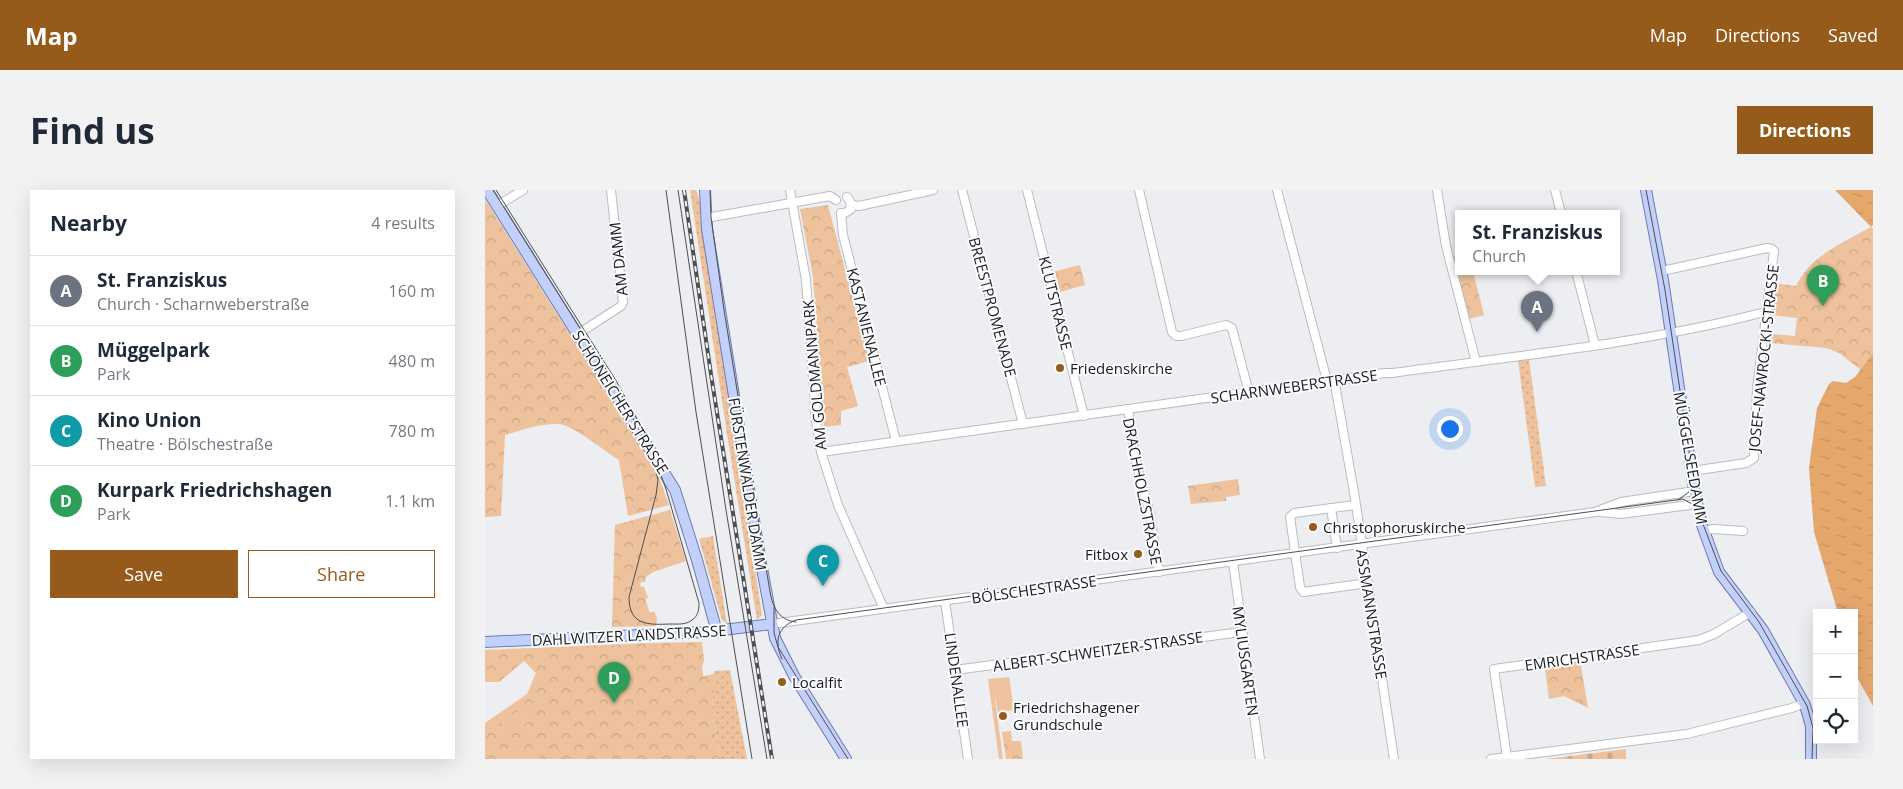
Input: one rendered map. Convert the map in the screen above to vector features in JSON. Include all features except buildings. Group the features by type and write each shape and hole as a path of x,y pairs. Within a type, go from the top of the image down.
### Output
{"main road":[{"name":"SCHÖNEICHER STRASSE","path":"487,190 675,490 700,569 717,632"},
{"name":"FÜRSTENWALDER DAMM","path":"705,190 706,218 777,646 846,759"},
{"name":"MÜGGELSEEDAMM","path":"1646,190 1661,271 1697,504 1704,531 1721,575 1751,612 1804,703 1811,726 1811,759"},
{"name":"DAHLWITZER LANDSTRASSE","path":"485,642 717,632 772,624"}],"street":[{"path":"497,206 523,190"},
{"name":"AM DAMM","path":"578,334 621,306 623,302 611,190"},
{"name":"AM GOLDMANNPARK","path":"791,190 806,280 816,422 821,452 838,505 884,609"},
{"path":"852,205 859,206 933,190"},
{"name":"BREESTPROMENADE","path":"962,190 1023,424"},
{"name":"KLUTSTRASSE","path":"1027,190 1084,416"},
{"path":"1139,190 1172,332 1176,336 1181,336 1226,325 1232,328 1249,393"},
{"name":"ASSMANNSTRASSE","path":"1277,190 1326,377 1331,381 1336,390 1362,544 1394,759"},
{"path":"1437,190 1446,246 1475,362"},
{"path":"1555,190 1560,210"},
{"path":"849,194 852,205 848,212 841,213 835,208 836,200 839,197 849,194"},
{"path":"706,218 830,196 836,200"},
{"name":"KASTANIENALLEE","path":"841,213 843,235 896,441"},
{"name":"JOSEF-NAWROCKI-STRASSE","path":"1661,271 1767,248 1774,251 1757,389 1754,458 1746,463 1692,471"},
{"path":"1577,275 1595,346"},
{"name":"SCHARNWEBERSTRASSE","path":"821,452 1595,346 1671,334 1761,313 1765,314"},
{"name":"DRACHHOLZSTRASSE","path":"1128,409 1133,448 1147,502 1159,572"},
{"name":"BÖLSCHESTRASSE","path":"772,624 1598,511 1621,502 1695,491"},
{"name":"BÖLSCHESTRASSE","path":"1598,511 1621,514 1697,504"},
{"path":"1355,505 1294,513 1290,517 1300,587 1303,592 1368,583"},
{"path":"1331,508 1337,548"},
{"path":"1704,531 1713,529 1743,531"},
{"name":"MYLIUSGARTEN","path":"1233,562 1241,632 1260,759"},
{"name":"LINDENALLEE","path":"945,601 968,759"},
{"name":"EMRICHSTRASSE","path":"1507,757 1494,669 1699,640 1714,634 1751,612"},
{"name":"ALBERT-SCHWEITZER-STRASSE","path":"955,670 1241,632"},
{"path":"1491,759 1687,734 1792,708 1804,703"}],"green space":[{"path":"690,190 696,190 701,205 704,238 762,615 757,620 728,440"},
{"path":"485,199 658,475 669,505 628,516 619,460 572,428 552,424 531,427 505,435 501,516 485,517"},
{"path":"828,205 869,361 847,367 858,406 841,411 841,425 824,427 813,277 800,209"},
{"path":"1871,227 1873,228 1873,353 1861,370 1839,353 1826,348 1771,343 1772,334 1795,336 1797,318 1771,315 1774,283 1796,286 1809,267 1828,251"},
{"path":"1080,265 1085,285 1060,292 1055,272"},
{"path":"1458,275 1474,275 1484,315 1469,319"},
{"path":"1529,359 1546,486 1535,487 1518,360"},
{"path":"1238,479 1240,495 1226,497 1226,501 1191,504 1188,486"},
{"path":"670,510 686,561 653,572 646,577 645,582 641,582 640,586 644,587 648,598 645,599 650,613 654,611 657,618 656,626 612,627 615,525"},
{"path":"713,536 727,624 722,620 699,539"},
{"path":"702,642 703,676 714,674 712,711 720,759 485,759 485,723 527,694 536,673 524,661 499,682 485,682 485,650"},
{"path":"1580,660 1588,708 1564,696 1549,699 1545,668 1573,664 1575,661"},
{"path":"730,670 747,759 720,759 712,711 714,671"},
{"path":"1009,677 1014,710 998,712 994,691 1003,759 999,759 988,679"},
{"path":"526,706 534,719 508,734 500,721"},
{"path":"1011,731 1012,741 1021,741 1023,759 1006,759 1002,732"},
{"path":"510,743 540,754 539,759 504,759"},
{"path":"1626,749 1626,759 1547,759"}],"water":[{"path":"1835,190 1873,190 1873,225 1871,227"},
{"path":"1873,353 1873,706 1858,679 1858,609 1837,609 1814,532 1809,468 1817,408 1829,384 1833,381 1846,383 1855,377"}],"tram line":[{"path":"493,190 620,392 655,466 658,480 656,495 629,597 632,613 636,618 647,623 678,624 690,622 697,615 699,603 666,489 652,450 615,379 496,190"},
{"path":"666,190 696,412 752,759"},
{"path":"678,190 726,510 767,759"},
{"path":"710,190 711,217 724,310 770,592 775,608 781,616 796,622"},
{"path":"1646,190 1665,290 1693,478 1689,492 1678,500"},
{"path":"782,659 778,647 779,636 785,627 796,620 1683,499 1692,504 1698,511 1721,571 1759,622 1807,706 1813,728 1812,759"},
{"path":"774,607 774,633 778,647 848,759"}],"railway":[{"path":"684,190 712,381 772,759"}],"place":[{"name":"Müggelpark","path":"1823,306"},
{"name":"St. Franziskus","path":"1537,332"},
{"name":"Friedenskirche","path":"1060,368"},
{"name":"Christophoruskirche","path":"1313,527"},
{"name":"Fitbox","path":"1138,554"},
{"name":"Kino Union","path":"823,586"},
{"name":"Localfit","path":"782,682"},
{"name":"Kurpark Friedrichshagen","path":"614,703"},
{"name":"Friedrichshagener Grundschule","path":"1003,716"}]}
